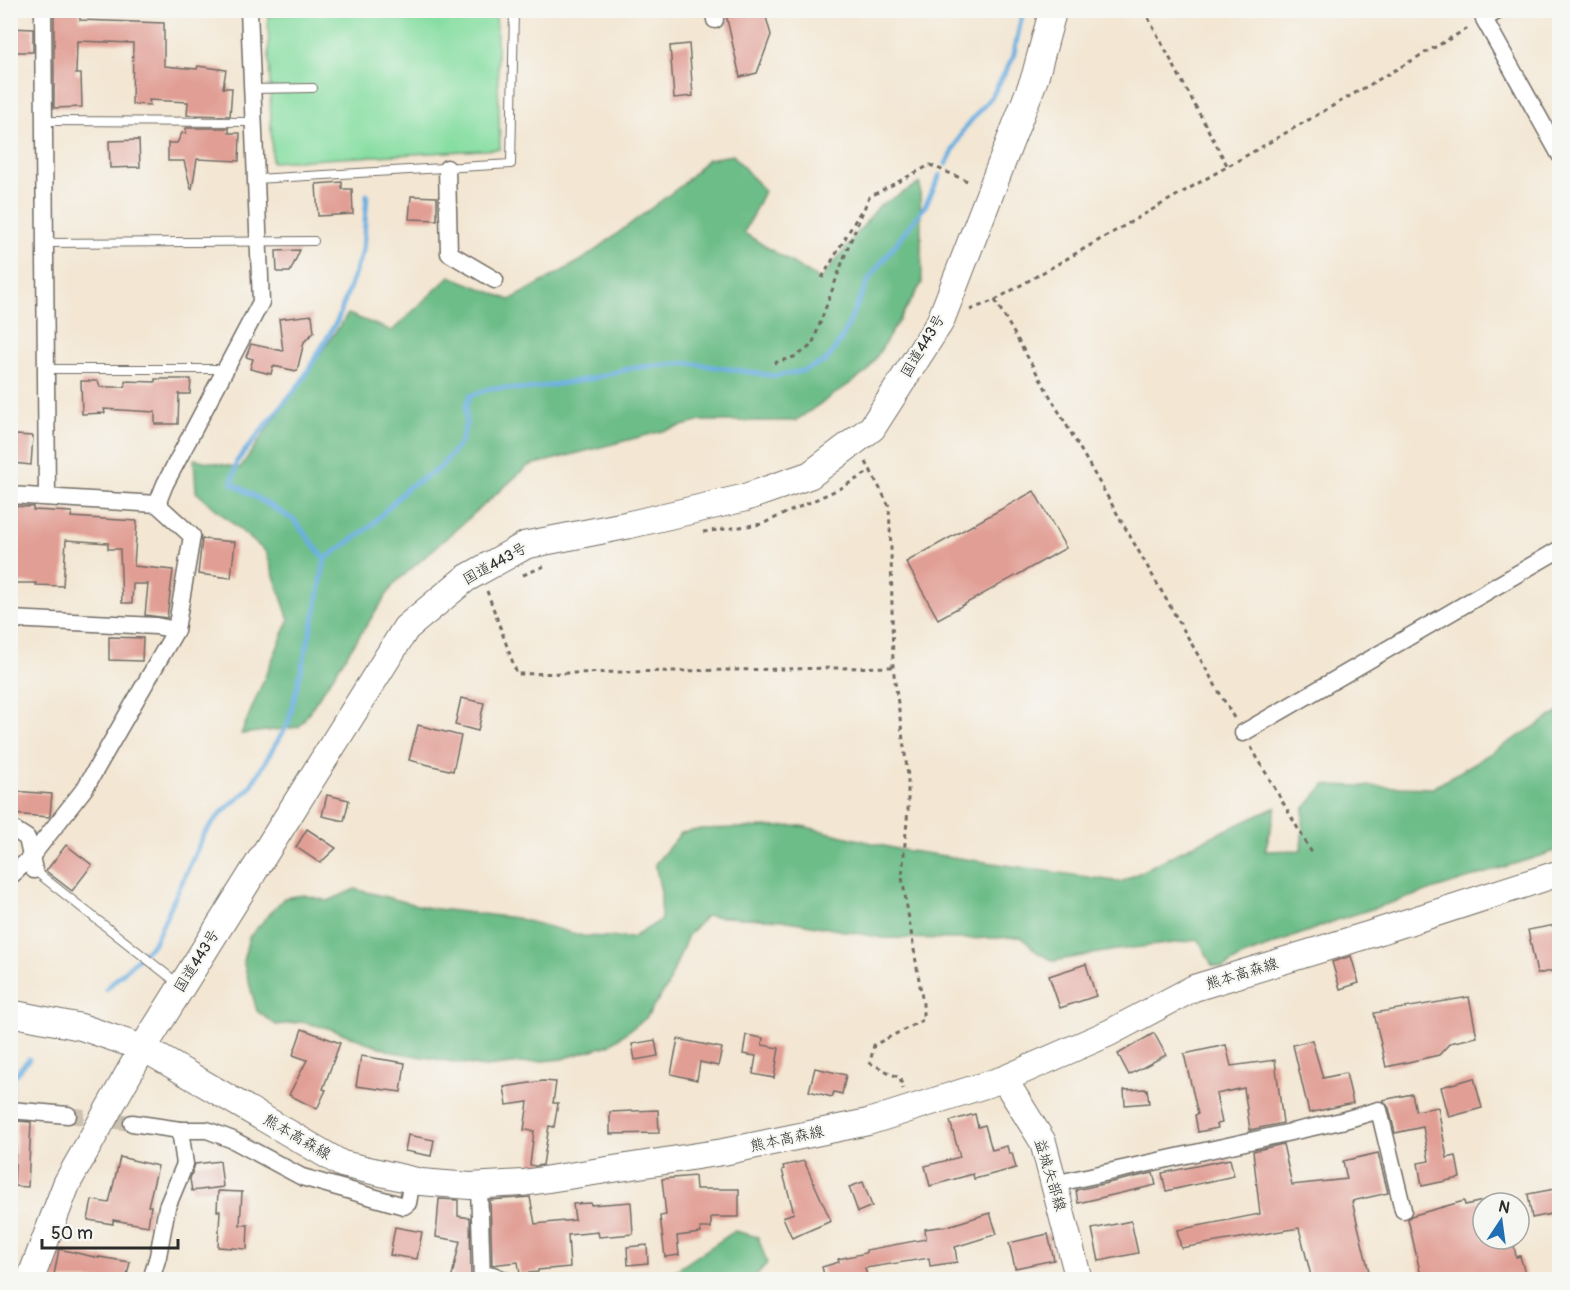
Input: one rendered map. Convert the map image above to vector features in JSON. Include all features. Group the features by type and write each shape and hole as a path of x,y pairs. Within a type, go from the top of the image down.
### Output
{"highway":[{"name":"国道443号","path":"30,1280 67,1183 143,1048 406,628 465,579 526,545 628,525 744,498 810,475 872,428 940,322 1035,77 1053,10"}],"main road":[{"name":"熊本高森線","path":"10,1013 81,1027 143,1048 342,1164 412,1180 479,1186 523,1183 723,1152 868,1122 1004,1078 1109,1033 1194,988 1560,873"},
{"name":"益城矢部線","path":"1004,1078 1042,1142 1079,1280"}],"street":[{"path":"43,10 47,497"},
{"path":"157,504 165,483 261,302 249,10"},
{"path":"1499,10 1484,19 1560,155"},
{"path":"447,168 449,253 495,280"},
{"path":"10,495 157,504 192,536 176,630 85,788 32,864 10,877"},
{"path":"1243,733 1560,549"},
{"path":"10,618 156,626 176,630"},
{"path":"10,827 27,838 32,864"},
{"path":"14,1110 68,1115"},
{"path":"1054,1184 1341,1121 1379,1110 1403,1210"},
{"path":"132,1123 180,1130 207,1130 233,1140 302,1177 404,1206 408,1203 412,1180"},
{"path":"151,1280 167,1207 185,1164 180,1130"},
{"path":"479,1186 482,1278 493,1275 504,1280"}],"lane":[{"path":"256,179 512,164 514,10"},
{"path":"252,89 313,88"},
{"path":"44,121 254,122"},
{"path":"45,243 314,241"},
{"path":"46,369 225,369"},
{"path":"32,864 181,986"}],"path":[{"path":"1144,10 1228,167"},
{"path":"940,322 995,300 1484,19"},
{"path":"822,278 869,197 930,165 992,191"},
{"path":"774,363 797,356 812,345 869,197"},
{"path":"995,300 1312,853"},
{"path":"853,443 872,470 889,506 893,667 908,776 908,809 902,877 923,1004 923,1020 874,1045 870,1063 900,1077 905,1095"},
{"path":"703,532 762,524 841,488 872,470"},
{"path":"518,576 549,565"},
{"path":"486,588 517,674 893,667"}],"green space":[{"path":"307,10 496,11 500,149 272,162 268,16"},
{"path":"733,155 764,191 744,233 820,280 879,206 920,183 922,283 867,372 795,421 701,421 528,466 394,584 299,727 241,734 289,620 266,552 196,492 194,459 240,468 348,314 392,331 450,276 510,300 582,260 682,185 708,159"},
{"path":"1559,712 1559,850 1340,919 1241,957 1223,968 1212,965 1199,940 1116,950 1054,961 1038,953 1021,937 883,938 783,920 706,916 688,935 667,987 646,1018 609,1045 562,1059 484,1067 393,1052 328,1028 301,1022 276,1025 257,1011 243,961 249,937 284,898 304,895 328,901 355,889 429,908 516,918 583,936 632,938 661,920 661,892 655,864 681,833 702,829 802,826 897,849 1121,882 1193,845 1276,807 1265,851 1301,850 1304,809 1325,785 1433,788"},
{"path":"735,1231 758,1237 767,1263 753,1279 663,1279"}],"building":[{"path":"54,10 80,11 80,20 164,23 164,66 197,69 198,66 226,70 223,88 232,88 230,116 187,115 188,102 149,100 150,105 132,104 133,43 77,41 76,74 81,74 82,107 54,108"},
{"path":"725,10 764,10 771,35 757,73 740,77"},
{"path":"10,28 33,29 33,52 10,52"},
{"path":"689,44 693,96 674,98 670,46"},
{"path":"186,128 229,128 229,133 240,133 239,161 197,159 191,189 184,161 168,161 168,143 177,143 182,133 186,133"},
{"path":"139,140 140,167 110,168 109,141"},
{"path":"342,182 342,189 352,189 353,214 318,216 316,184"},
{"path":"411,196 437,197 437,220 409,219"},
{"path":"300,250 290,272 277,272 276,251"},
{"path":"312,315 314,332 304,342 297,371 273,366 271,374 250,369 253,359 246,357 251,344 283,351 279,319"},
{"path":"155,379 191,379 190,394 179,394 178,424 155,424 155,412 104,409 105,413 82,414 81,381 98,381 100,387 125,387 125,381 155,382"},
{"path":"15,435 33,436 31,465 13,463"},
{"path":"1034,491 1066,548 938,619 906,562"},
{"path":"10,506 72,512 71,517 137,521 134,566 173,570 167,618 145,615 148,584 133,584 132,603 122,603 120,549 108,549 108,543 66,540 63,586 10,583"},
{"path":"202,539 235,542 231,578 198,574"},
{"path":"109,637 143,638 142,661 109,660"},
{"path":"461,698 484,703 478,731 455,725"},
{"path":"418,725 461,736 453,771 409,760"},
{"path":"13,791 52,794 49,817 11,814"},
{"path":"327,795 349,800 344,821 322,816"},
{"path":"307,829 336,848 320,863 296,847"},
{"path":"66,845 92,865 72,891 46,871"},
{"path":"1555,925 1560,945 1560,969 1537,974 1528,930"},
{"path":"1351,956 1359,983 1340,989 1332,962"},
{"path":"1086,964 1096,996 1060,1008 1049,976"},
{"path":"1469,997 1477,1037 1450,1043 1439,1055 1386,1067 1374,1013"},
{"path":"302,1029 340,1043 323,1089 326,1090 317,1109 289,1095 307,1060 293,1055"},
{"path":"1154,1033 1166,1055 1129,1075 1118,1054"},
{"path":"746,1035 763,1038 762,1045 779,1048 774,1078 753,1074 756,1056 743,1054"},
{"path":"678,1039 722,1048 718,1066 700,1062 697,1080 671,1074"},
{"path":"655,1040 658,1056 635,1060 632,1044"},
{"path":"1312,1040 1323,1078 1346,1073 1353,1103 1309,1113 1293,1045"},
{"path":"1226,1045 1231,1066 1275,1060 1283,1123 1250,1130 1244,1088 1216,1094 1222,1123 1217,1124 1218,1128 1198,1132 1195,1115 1198,1114 1184,1054"},
{"path":"361,1056 405,1063 401,1092 356,1086"},
{"path":"815,1068 846,1075 842,1094 834,1092 832,1097 809,1091"},
{"path":"1474,1078 1482,1108 1449,1117 1441,1087"},
{"path":"543,1081 556,1082 553,1103 558,1103 554,1127 549,1126 543,1165 535,1166 530,1165 534,1131 524,1130 528,1102 507,1105 504,1087"},
{"path":"1147,1089 1149,1103 1125,1105 1124,1090"},
{"path":"1412,1094 1416,1111 1438,1107 1447,1158 1456,1156 1460,1178 1422,1186 1418,1163 1429,1161 1423,1127 1395,1133 1389,1108 1383,1100"},
{"path":"658,1110 659,1133 610,1134 610,1112"},
{"path":"975,1114 978,1127 985,1125 992,1150 1007,1146 1009,1153 1012,1153 1016,1168 974,1179 973,1174 930,1186 925,1166 960,1157 950,1121"},
{"path":"17,1121 31,1122 28,1187 14,1186"},
{"path":"408,1135 434,1140 431,1156 405,1151"},
{"path":"1283,1144 1292,1185 1347,1179 1343,1161 1378,1153 1388,1193 1352,1201 1371,1280 1312,1280 1299,1228 1181,1248 1177,1230 1260,1214 1253,1151"},
{"path":"120,1157 158,1166 148,1206 151,1206 148,1226 113,1220 113,1224 88,1220 92,1200 109,1203"},
{"path":"1230,1159 1234,1176 1166,1191 1162,1173"},
{"path":"220,1161 223,1187 192,1191 190,1179 195,1164"},
{"path":"804,1161 831,1221 792,1238 783,1217 794,1213 782,1170 783,1166"},
{"path":"1153,1173 1156,1185 1078,1203 1076,1190"},
{"path":"695,1176 696,1189 739,1189 739,1217 711,1217 711,1228 700,1228 701,1233 677,1236 679,1255 665,1257 660,1216 666,1215 662,1179"},
{"path":"863,1182 872,1206 858,1212 849,1187"},
{"path":"1560,1188 1560,1219 1551,1214 1532,1218 1531,1193"},
{"path":"218,1191 242,1192 240,1225 248,1225 247,1249 218,1247 220,1211 217,1211"},
{"path":"530,1197 535,1224 575,1220 573,1204 631,1202 633,1234 599,1237 598,1232 568,1235 570,1267 520,1274 518,1262 492,1265 490,1200"},
{"path":"439,1199 458,1200 458,1216 470,1218 471,1280 451,1280 460,1241 436,1237"},
{"path":"1464,1201 1465,1205 1471,1204 1471,1251 1515,1251 1516,1257 1520,1256 1526,1277 1515,1280 1422,1280 1408,1219 1411,1216"},
{"path":"990,1213 997,1234 955,1247 957,1262 930,1266 929,1258 865,1268 868,1280 825,1279 822,1267 839,1262 838,1259 866,1253 866,1250 926,1239 925,1229 948,1226"},
{"path":"1131,1221 1138,1253 1099,1261 1092,1229"},
{"path":"395,1227 422,1232 417,1259 390,1255"},
{"path":"1048,1234 1054,1260 1015,1268 1009,1243"},
{"path":"647,1245 648,1263 628,1265 627,1247"},
{"path":"59,1249 130,1262 126,1280 53,1280"}],"waterway":[{"path":"946,164 964,129 992,96 1013,58 1023,10"},
{"path":"106,989 154,943 204,834 221,813 249,789 288,724 316,609 325,559 370,527 407,488 439,469 461,442 466,424 466,406 470,396 491,388 528,389 590,379 632,368 689,363 775,376 803,371 826,361 841,340 869,279 925,206 940,175"},
{"path":"325,559 294,520 232,483 237,461 302,381 338,319 363,250 367,195"},
{"path":"10,1104 13,1077 29,1059"}],"tunnel":[{"path":"68,1115 132,1123"}]}
